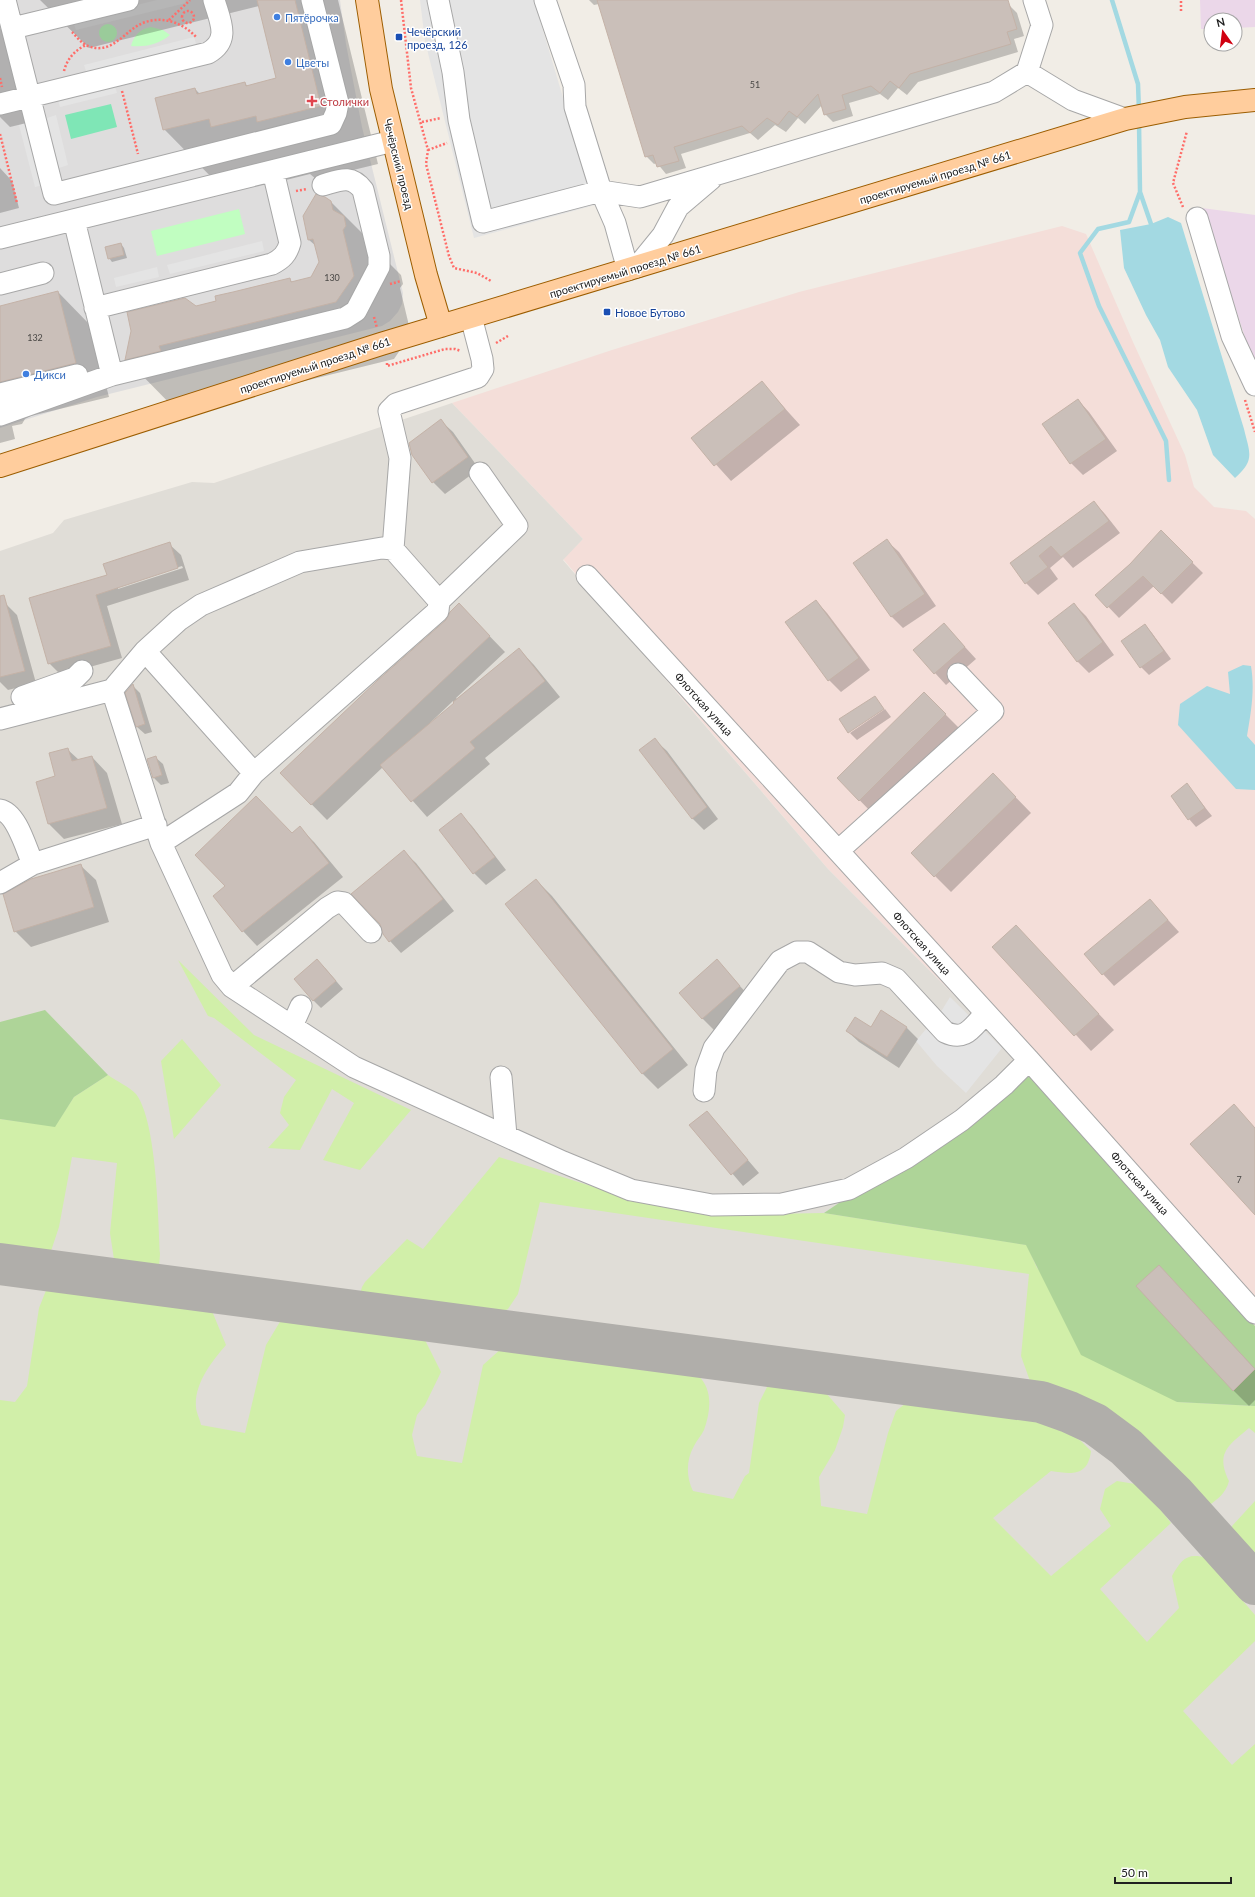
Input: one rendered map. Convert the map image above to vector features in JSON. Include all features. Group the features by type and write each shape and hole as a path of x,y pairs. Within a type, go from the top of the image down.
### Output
{"main road":[{"name":"Чечёрский проезд","path":"367,0 381,89 426,275 441,326"},
{"name":"проектируемый проезд № 661","path":"0,466 365,349 1125,119 1185,107 1255,100"}],"street":[{"path":"5,0 54,194 331,124 336,113 338,103 312,0"},
{"path":"12,28 128,0"},
{"path":"0,104 209,52 217,48 221,41 222,32 214,0"},
{"path":"438,0 453,72 453,121 483,222 601,191 640,197 994,92 1027,72 1042,25 1034,0"},
{"path":"545,0 574,85 575,107 601,191 632,269 662,235 678,207 717,174"},
{"path":"1027,72 1073,100 1125,119"},
{"path":"0,238 393,141"},
{"path":"95,308 272,264 282,259 288,251 290,243 273,171"},
{"path":"0,394 111,371 345,318 353,314 378,271 379,256 363,190 358,183 349,179 323,184"},
{"path":"1197,218 1232,336 1255,385"},
{"path":"74,220 111,371"},
{"path":"0,284 43,273"},
{"path":"393,549 400,458 389,411 396,404 478,377 483,369 482,359 471,317"},
{"path":"0,414 111,371"},
{"path":"0,883 32,864 158,834 238,793 254,773 438,611 439,602 517,526 480,473"},
{"path":"22,697 112,690 145,651 179,620 201,605 300,562 382,548 393,549 439,602"},
{"name":"Флотская улица","path":"587,576 1029,1060 1255,1312"},
{"path":"145,651 254,773"},
{"path":"0,719 22,697 75,678 82,671"},
{"path":"838,851 993,712 958,674"},
{"path":"112,690 158,834 222,975 232,987 354,1067 563,1162 631,1190 712,1205 782,1204 849,1189 906,1158 962,1120 1004,1085 1029,1060"},
{"path":"0,810 6,811 15,822 32,864"},
{"path":"232,987 327,908 337,902 344,903 371,932"},
{"path":"704,1091 706,1070 714,1048 780,961 796,952 808,952 839,972 855,975 882,973 896,979 945,1032 955,1037 964,1035 986,1013"},
{"path":"292,1026 301,1006"},
{"path":"501,1077 506,1136"}],"path":[{"path":"168,21 190,0"},
{"path":"401,0 411,88 422,122 428,150 426,164 449,256 454,268 477,273 491,281"},
{"path":"1181,0 1181,11"},
{"path":"182,9 185,12 188,11 194,14 194,20 191,23 189,30"},
{"path":"185,12 183,14 183,20 191,23"},
{"path":"57,18 86,45 95,47 108,46 119,41 133,28 145,22 158,20 177,23 189,30 209,52"},
{"path":"60,89 65,66 71,56 86,45"},
{"path":"118,75 142,172"},
{"path":"422,122 453,121"},
{"path":"0,134 17,203"},
{"path":"279,196 323,184"},
{"path":"386,363 387,366 445,350 455,349 462,351 466,357"}],"shaded area":[{"path":"0,0 340,0 346,44 362,127 403,293 402,304 398,312 390,321 382,326 97,397 0,428"},
{"path":"157,0 185,0 186,3 76,30 73,21"},
{"path":"420,0 534,0 595,205 474,238 425,41"},
{"path":"1200,0 1255,0 1255,27 1243,28 1243,12 1203,12 1203,29 1201,29"},
{"path":"194,37 197,47 87,74 84,65"},
{"path":"114,83 117,93 60,107 57,97"},
{"path":"56,115 68,165 59,168 47,118"},
{"path":"28,122 44,185 35,187 19,125"},
{"path":"1202,208 1255,215 1255,367"},
{"path":"1062,226 1086,234 1133,342 1185,455 1194,487 1214,507 1246,511 1255,519 1255,1326 979,1020 828,869 563,559 583,539 452,403 612,350 799,292"},
{"path":"262,241 264,251 170,274 167,265"},
{"path":"157,267 159,277 116,287 114,278"},
{"path":"452,403 583,539 563,560 828,869 979,1020 1255,1326 1255,1897 0,1897 0,551 53,533 64,520 192,482 214,483"},
{"path":"950,997 1002,1048 966,1093 937,1066 916,1041 942,1010"}],"green space":[{"path":"108,24 114,27 117,33 114,39 108,42 102,39 99,33 102,27"},
{"path":"151,27 163,30 170,35 151,45 131,46 138,33"},
{"path":"111,104 117,127 71,139 65,115"},
{"path":"239,209 245,234 157,256 151,231"},
{"path":"178,960 254,1035 411,1110 360,1170 323,1160 354,1103 332,1089 300,1150 268,1148 289,1125 280,1113 284,1097 296,1080 214,1018 208,1016"},
{"path":"45,1010 108,1075 74,1097 55,1127 0,1119 0,1022"},
{"path":"182,1039 221,1085 174,1139 161,1061"},
{"path":"108,1075 136,1094 143,1107 152,1147 155,1171 160,1254 159,1267 146,1271 115,1266 110,1233 117,1163 72,1157 59,1227 49,1257 0,1252 0,1119 55,1126 74,1097"},
{"path":"1030,1075 1255,1326 1255,1406 1177,1402 1081,1355 1026,1245 824,1213"},
{"path":"499,1157 632,1199 770,1214 824,1213 1027,1245 1037,1268 1177,1402 1255,1406 1255,1433 1249,1428 1226,1450 1223,1463 1229,1481 1226,1489 1221,1495 1208,1506 1200,1505 1195,1502 1156,1457 1124,1430 1088,1406 1041,1390 1039,1383 1030,1381 1021,1356 1029,1274 540,1202 518,1294 508,1309 494,1316 365,1300 360,1294 365,1282 407,1239 423,1249"},
{"path":"47,1288 212,1311 226,1345 215,1358 201,1381 196,1398 197,1411 201,1425 245,1433 266,1345 281,1320 425,1340 441,1372 425,1405 417,1415 412,1435 417,1456 462,1463 483,1365 502,1348 698,1375 706,1387 709,1408 704,1430 689,1457 689,1480 693,1491 733,1499 745,1476 749,1473 759,1403 768,1385 826,1393 845,1415 843,1427 835,1450 819,1477 821,1506 867,1514 888,1433 896,1411 906,1403 1026,1419 1060,1428 1081,1441 1091,1451 1086,1466 1082,1470 1072,1473 1051,1471 993,1518 1051,1576 1111,1526 1100,1509 1105,1489 1117,1481 1141,1485 1171,1523 1100,1589 1147,1642 1179,1608 1172,1576 1175,1570 1185,1559 1199,1556 1206,1558 1255,1615 1255,1641 1183,1711 1232,1765 1255,1744 1255,1897 0,1897 0,1400 15,1402 27,1386 39,1308"},
{"path":"1255,1501 1255,1566 1230,1541 1232,1526"}],"water":[{"path":"1168,217 1181,223 1244,429 1249,456 1246,466 1235,478 1213,455 1197,410 1168,367 1160,340 1146,315 1124,268 1120,230 1151,224"},
{"path":"1243,665 1251,666 1253,684 1247,736 1255,745 1255,790 1236,789 1178,725 1180,704 1207,686 1230,694 1228,672"}],"building":[{"path":"257,0 295,0 321,106 257,122 256,116 211,127 209,119 163,130 155,98 195,88 197,94 245,82 246,86 276,78"},
{"path":"597,0 1008,0 1017,29 1007,32 1011,44 910,74 899,88 890,81 880,93 871,86 842,95 846,109 824,115 818,94 797,117 789,111 778,125 767,118 750,133 742,126 674,147 679,161 657,167 653,155 645,157"},
{"path":"316,194 331,201 333,210 344,216 346,226 343,230 354,276 336,302 159,346 161,351 125,360 131,331 127,312 185,298 196,306 216,301 215,296 290,278 291,282 311,277 319,262 313,239 308,240 303,216"},
{"path":"121,243 124,255 108,259 105,247"},
{"path":"58,291 76,363 0,382 0,306"},
{"path":"762,381 785,409 714,466 691,438"},
{"path":"1078,399 1106,439 1070,464 1042,424"},
{"path":"441,419 468,457 432,483 412,455 409,443"},
{"path":"1094,501 1109,521 1061,557 1051,546 1039,556 1048,567 1025,584 1010,563"},
{"path":"1161,530 1193,562 1161,594 1143,576 1107,608 1095,595 1130,564"},
{"path":"887,539 925,594 891,617 853,563"},
{"path":"170,542 178,568 96,595 111,646 48,664 29,598 107,575 103,564"},
{"path":"4,595 25,671 0,677 0,596"},
{"path":"816,600 859,658 828,681 785,622"},
{"path":"459,603 490,636 311,805 280,773 378,680 446,620 450,612"},
{"path":"1074,603 1103,642 1077,662 1048,623"},
{"path":"944,623 965,647 934,674 913,650"},
{"path":"1145,624 1164,651 1140,668 1121,641"},
{"path":"519,648 545,681 470,742 475,748 411,802 380,765"},
{"path":"133,684 145,724 136,727 125,693"},
{"path":"924,692 946,714 859,801 837,778"},
{"path":"875,696 884,709 848,733 839,719"},
{"path":"655,738 707,807 692,819 639,750"},
{"path":"68,748 72,761 92,756 107,808 48,824 36,782 55,776 49,753"},
{"path":"156,756 162,775 153,778 147,759"},
{"path":"993,773 1016,797 934,877 911,853"},
{"path":"1187,783 1205,808 1188,820 1171,796"},
{"path":"256,796 292,833 300,826 329,863 242,932 213,896 225,886 195,855"},
{"path":"461,813 495,857 473,874 439,830"},
{"path":"404,850 443,899 389,942 383,934 380,924 351,894"},
{"path":"81,864 94,907 14,932 3,894 31,879"},
{"path":"536,879 673,1049 642,1074 505,904"},
{"path":"1150,899 1168,920 1102,975 1084,954"},
{"path":"1016,925 1099,1014 1074,1036 992,947"},
{"path":"317,959 336,981 313,1001 294,979"},
{"path":"717,959 740,986 702,1019 679,993"},
{"path":"881,1010 907,1027 887,1057 846,1031 855,1017 871,1027"},
{"path":"1234,1104 1255,1128 1255,1215 1190,1144"},
{"path":"707,1111 748,1160 731,1175 689,1125"},
{"path":"1159,1265 1255,1369 1233,1391 1136,1286"}],"waterway":[{"path":"1112,0 1138,84 1139,111"},
{"path":"1139,122 1140,192 1151,224"},
{"path":"1140,192 1129,222 1098,229 1080,253 1099,306 1166,441 1169,480"}],"taxiway":[{"path":"0,1264 1041,1402 1069,1412 1095,1424 1126,1447 1175,1495 1255,1584"}],"place":[{"name":"Пятёрочка","path":"277,17"},
{"name":"Чечёрский проезд, 126","path":"399,37"},
{"name":"Цветы","path":"288,62"},
{"name":"Столички","path":"312,101"},
{"name":"Новое Бутово","path":"607,312"},
{"name":"Дикси","path":"26,374"}]}
